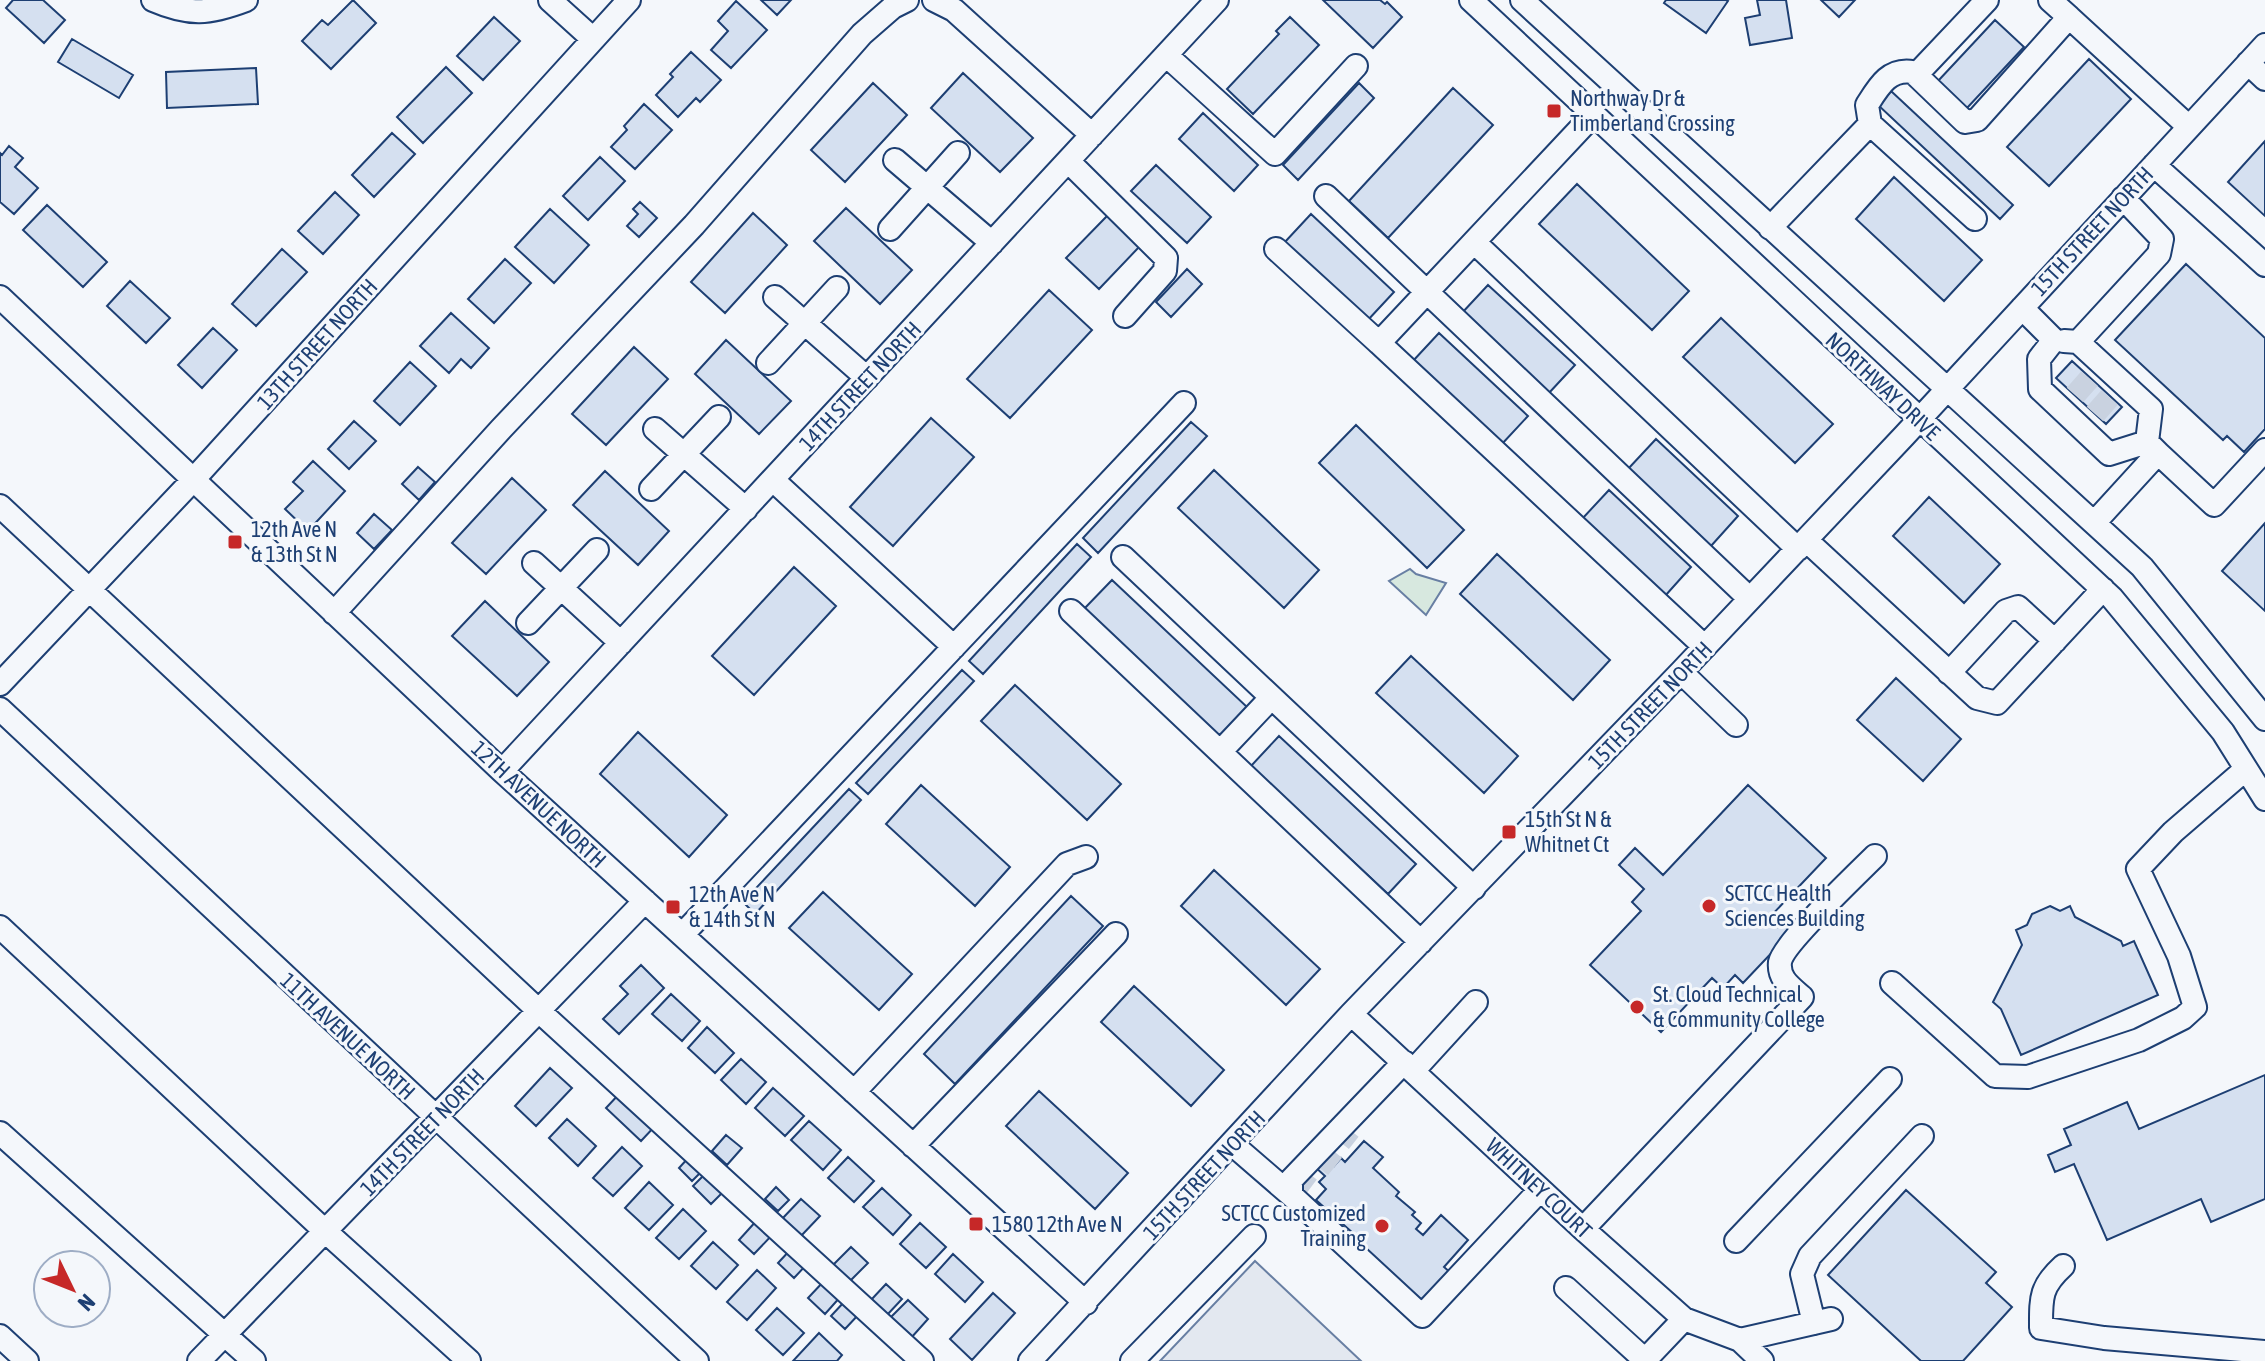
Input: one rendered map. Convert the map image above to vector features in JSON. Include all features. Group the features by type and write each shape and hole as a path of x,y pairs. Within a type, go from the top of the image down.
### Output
{"street":[{"path":"153,0 177,11 217,11 246,0"},
{"path":"550,0 593,39"},
{"name":"13TH STREET NORTH","path":"0,684 193,480 629,0"},
{"path":"334,613 501,429 694,225 862,34 893,7 907,0"},
{"path":"934,0 954,10 1092,135"},
{"name":"NORTHWAY DRIVE","path":"1471,0 2103,589 2223,732 2265,799"},
{"name":"NORTHWAY DRIVE","path":"1522,0 2142,567 2263,709"},
{"path":"1916,75 1987,0"},
{"path":"2050,0 2189,127"},
{"name":"14TH STREET NORTH","path":"502,771 1166,55 1210,3"},
{"path":"1975,219 1870,124 1867,105 1883,80 1902,70 1916,75 1965,122 1977,120 2069,17"},
{"name":"15TH STREET NORTH","path":"1030,1361 1351,1014 1919,420 2265,45"},
{"path":"1166,55 1275,154 1356,66"},
{"path":"2248,63 2265,79"},
{"path":"1379,343 1594,114"},
{"path":"1770,228 1870,124"},
{"path":"890,229 958,153"},
{"path":"895,160 992,243"},
{"path":"1068,161 1166,258 1165,271 1125,316"},
{"path":"2154,165 2265,265"},
{"path":"1326,196 1750,599"},
{"path":"2078,342 2159,254 2162,239 2123,198"},
{"path":"1474,242 1802,544 1977,698 1997,703 2103,589"},
{"path":"1276,249 1705,647"},
{"path":"768,363 837,288"},
{"name":"12TH AVENUE NORTH","path":"0,297 502,771 1086,1303"},
{"path":"775,297 867,378"},
{"path":"2022,308 2054,340 2078,342"},
{"path":"2054,340 2039,359 2040,389 2068,403 2088,422 2109,454 2153,447"},
{"path":"2078,342 2097,371 2117,390 2151,409 2153,447 2094,523"},
{"path":"682,935 1184,403"},
{"path":"651,489 719,417"},
{"path":"655,429 746,509"},
{"path":"2153,447 2214,505 2265,450"},
{"path":"773,480 954,647"},
{"path":"0,506 539,1011 922,1361"},
{"path":"528,623 597,550"},
{"path":"1123,557 1474,888"},
{"path":"534,563 621,643"},
{"path":"1949,673 2006,611 2018,607 2055,641"},
{"path":"1071,611 1421,942"},
{"path":"1681,672 1736,725"},
{"path":"1220,752 1271,698"},
{"name":"11TH AVENUE NORTH","path":"0,709 697,1361"},
{"path":"1892,983 1995,1076 2028,1077 2139,1040 2183,1018 2195,1007 2179,956 2138,869 2173,832 2246,769"},
{"path":"1583,1229 1802,997 1783,979 1780,961 1792,942 1875,856"},
{"path":"854,1092 1067,864 1086,857"},
{"name":"14TH STREET NORTH","path":"199,1361 645,901"},
{"path":"0,927 469,1361"},
{"path":"913,1146 1116,934"},
{"path":"1291,1195 1291,1180 1476,1002"},
{"name":"WHITNEY COURT","path":"1351,1014 1684,1319 1740,1350"},
{"path":"1736,1241 1890,1079"},
{"path":"0,1133 254,1361"},
{"path":"1740,1350 1823,1321 1802,1274 1810,1256 1922,1136"},
{"path":"1232,1144 1422,1316 1540,1190"},
{"path":"1132,1361 1254,1236"},
{"path":"2063,1266 2049,1279 2041,1296 2041,1328 2104,1338 2265,1352"},
{"path":"1566,1288 1646,1360 1684,1319"},
{"path":"0,1336 27,1361"},
{"path":"1740,1350 1762,1361"}],"shaded area":[{"path":"1410,569 1416,574 1446,583 1426,615 1389,581"},
{"path":"1255,1261 1361,1361 1160,1361"}],"building":[{"path":"13,0 43,0 65,20 44,43 6,8"},
{"path":"353,0 376,23 331,69 302,41 322,20 328,25"},
{"path":"761,0 791,0 777,15"},
{"path":"1323,0 1380,0 1385,4 1387,2 1402,17 1373,48"},
{"path":"1666,0 1728,1 1706,33 1664,3"},
{"path":"1757,0 1786,0 1792,38 1750,45 1745,18 1760,15"},
{"path":"1821,0 1855,0 1839,17"},
{"path":"736,1 767,30 731,68 711,50 728,31 718,21"},
{"path":"494,17 520,41 483,80 457,56"},
{"path":"1290,17 1319,45 1253,114 1227,89 1279,34 1276,31"},
{"path":"1995,20 2024,47 1967,108 1938,81"},
{"path":"72,39 133,75 119,98 58,62"},
{"path":"691,52 721,80 700,102 696,98 678,117 656,95"},
{"path":"2089,59 2131,99 2049,186 2007,147"},
{"path":"446,67 472,93 423,143 397,117"},
{"path":"256,68 258,104 167,108 166,72"},
{"path":"963,73 1033,138 1000,172 931,108"},
{"path":"873,83 907,115 845,182 811,150"},
{"path":"1359,83 1374,98 1298,180 1283,165"},
{"path":"1453,88 1493,125 1388,238 1349,201"},
{"path":"1891,91 2013,205 2000,219 1878,105"},
{"path":"644,104 672,130 635,169 611,147 627,130 624,126"},
{"path":"1203,113 1258,165 1234,191 1179,139"},
{"path":"392,133 415,154 374,197 352,175"},
{"path":"2265,141 2265,216 2228,182"},
{"path":"9,146 23,158 15,167 38,188 14,214 0,202 0,153 2,155"},
{"path":"600,157 625,181 588,220 563,196"},
{"path":"1156,165 1211,217 1187,243 1131,191"},
{"path":"1894,177 1982,260 1944,301 1856,219"},
{"path":"1577,184 1689,291 1652,330 1539,224"},
{"path":"335,192 359,215 323,254 298,231"},
{"path":"640,202 657,218 639,237 627,226 638,214 633,209"},
{"path":"47,205 107,262 83,287 23,230"},
{"path":"846,208 912,270 880,304 814,241"},
{"path":"550,209 589,245 554,283 515,247"},
{"path":"753,213 787,245 725,313 691,282"},
{"path":"1311,214 1394,292 1367,321 1284,243"},
{"path":"1108,215 1140,246 1099,289 1066,258"},
{"path":"282,249 307,272 256,326 232,304"},
{"path":"505,259 531,283 494,323 468,299"},
{"path":"2186,264 2265,338 2265,429 2244,452 2227,436 2223,440 2115,340"},
{"path":"1187,269 1202,284 1171,317 1156,302"},
{"path":"130,281 170,318 146,343 107,306"},
{"path":"1488,285 1575,365 1548,394 1461,314"},
{"path":"1049,290 1092,330 1010,418 967,379"},
{"path":"451,313 489,348 471,368 461,359 449,373 420,346"},
{"path":"1721,318 1833,424 1795,463 1683,357"},
{"path":"213,328 237,350 202,388 178,365"},
{"path":"1439,333 1528,416 1501,445 1412,362"},
{"path":"726,340 791,401 759,434 695,374"},
{"path":"634,347 668,379 606,445 572,414"},
{"path":"2072,361 2122,407 2106,424 2056,378"},
{"path":"410,362 436,386 400,425 374,401"},
{"path":"931,418 974,457 893,546 850,507"},
{"path":"354,421 376,441 349,469 328,449"},
{"path":"1191,422 1207,436 1098,553 1083,538"},
{"path":"1356,425 1464,530 1427,568 1319,463"},
{"path":"1656,439 1738,516 1711,546 1628,469"},
{"path":"313,461 345,491 308,531 285,509 303,491 293,482"},
{"path":"418,467 435,482 419,500 402,484"},
{"path":"1214,470 1319,570 1284,608 1178,508"},
{"path":"605,471 669,531 638,565 573,505"},
{"path":"512,478 546,510 486,574 452,543"},
{"path":"1609,490 1691,567 1665,596 1582,519"},
{"path":"1929,497 2000,564 1964,603 1893,536"},
{"path":"374,514 392,530 374,549 357,533"},
{"path":"2265,523 2265,611 2222,571"},
{"path":"1077,544 1091,557 983,674 969,661"},
{"path":"1497,554 1610,660 1573,700 1460,594"},
{"path":"794,567 836,606 754,695 712,656"},
{"path":"1112,580 1247,707 1219,738 1083,610"},
{"path":"485,601 549,662 517,696 452,636"},
{"path":"1411,656 1518,756 1484,793 1376,693"},
{"path":"962,670 974,681 868,794 856,783"},
{"path":"1896,678 1961,739 1923,781 1857,720"},
{"path":"1015,685 1121,784 1087,820 981,721"},
{"path":"638,732 727,815 689,857 600,774"},
{"path":"1279,736 1416,864 1388,894 1251,766"},
{"path":"921,785 1010,867 975,906 886,824"},
{"name":"SCTCC Health Sciences Building","path":"1748,785 1826,858 1769,918 1778,927 1788,916 1798,925 1743,983 1735,975 1723,988 1712,978 1661,1032 1590,965 1641,911 1632,902 1644,889 1619,865 1635,848 1663,875"},
{"path":"849,789 861,800 755,914 743,902"},
{"path":"1214,870 1320,969 1286,1005 1181,906"},
{"path":"823,892 912,974 879,1010 789,928"},
{"path":"1071,896 1103,926 955,1084 924,1054"},
{"path":"2050,906 2060,911 2070,906 2075,917 2121,941 2123,946 2134,941 2158,995 2021,1055 2001,1009 1993,1002 2022,945 2016,930 2027,925 2032,914"},
{"path":"641,965 664,988 619,1034 603,1019 628,994 620,986"},
{"path":"1134,986 1224,1070 1191,1106 1101,1022"},
{"path":"671,994 700,1021 682,1041 652,1014"},
{"path":"707,1027 734,1053 715,1073 688,1048"},
{"path":"741,1059 766,1082 746,1104 721,1080"},
{"path":"550,1068 572,1088 536,1126 515,1106"},
{"path":"2265,1075 2265,1199 2211,1222 2201,1199 2107,1240 2074,1164 2055,1172 2048,1155 2071,1145 2064,1129 2127,1102 2139,1129"},
{"path":"773,1088 804,1116 785,1136 755,1108"},
{"path":"1039,1091 1128,1173 1095,1209 1006,1126"},
{"path":"621,1092 656,1125 641,1141 606,1108"},
{"path":"567,1119 596,1146 578,1166 549,1138"},
{"path":"809,1121 841,1150 823,1170 791,1140"},
{"path":"726,1135 742,1148 727,1165 712,1151"},
{"name":"SCTCC Customized Training","path":"1364,1141 1383,1157 1373,1168 1399,1192 1396,1196 1415,1212 1412,1215 1421,1223 1416,1229 1423,1235 1441,1215 1468,1240 1444,1267 1452,1274 1423,1306 1349,1239 1354,1234 1316,1200 1326,1189 1319,1182 1325,1176 1314,1166 1323,1156 1334,1166 1341,1158 1345,1162"},
{"path":"622,1147 642,1166 613,1196 593,1178"},
{"path":"690,1156 704,1169 692,1181 679,1168"},
{"path":"848,1157 874,1181 854,1202 828,1178"},
{"path":"707,1172 725,1190 711,1204 693,1186"},
{"path":"649,1182 673,1205 649,1230 625,1208"},
{"path":"776,1187 789,1200 778,1211 765,1199"},
{"path":"882,1188 911,1215 893,1235 863,1207"},
{"path":"1906,1190 1996,1272 1986,1283 2012,1307 1963,1361 1921,1361 1828,1275"},
{"path":"801,1199 820,1216 800,1237 781,1220"},
{"path":"683,1209 706,1231 679,1259 656,1238"},
{"path":"758,1219 774,1233 754,1254 739,1240"},
{"path":"920,1223 946,1247 926,1268 900,1244"},
{"path":"713,1242 738,1265 716,1289 691,1266"},
{"path":"851,1247 868,1263 850,1281 833,1265"},
{"path":"792,1248 808,1263 794,1278 778,1263"},
{"path":"953,1254 983,1282 965,1302 935,1274"},
{"path":"757,1270 776,1288 747,1320 727,1302"},
{"path":"825,1280 842,1295 825,1314 808,1298"},
{"path":"886,1284 902,1299 887,1315 871,1300"},
{"path":"993,1293 1015,1313 972,1360 950,1339"},
{"path":"908,1300 928,1319 911,1338 890,1318"},
{"path":"845,1301 859,1314 845,1329 831,1316"},
{"path":"777,1308 804,1333 783,1355 756,1330"},
{"path":"819,1333 842,1355 837,1361 793,1361"}],"tunnel":[{"path":"2075,395 2090,378"},
{"path":"2095,414 2110,397"},
{"path":"1296,1189 1308,1173 1318,1170 1350,1130"}],"place":[{"name":"Northway Dr & Timberland Crossing","path":"1554,111"},
{"name":"12th Ave N & 13th St N","path":"235,542"},
{"name":"15th St N & Whitnet Ct","path":"1509,832"},
{"name":"SCTCC Health Sciences Building","path":"1709,906"},
{"name":"12th Ave N & 14th St N","path":"673,907"},
{"name":"St. Cloud Technical & Community College","path":"1637,1007"},
{"name":"1580 12th Ave N","path":"976,1224"},
{"name":"SCTCC Customized Training","path":"1382,1226"}]}
